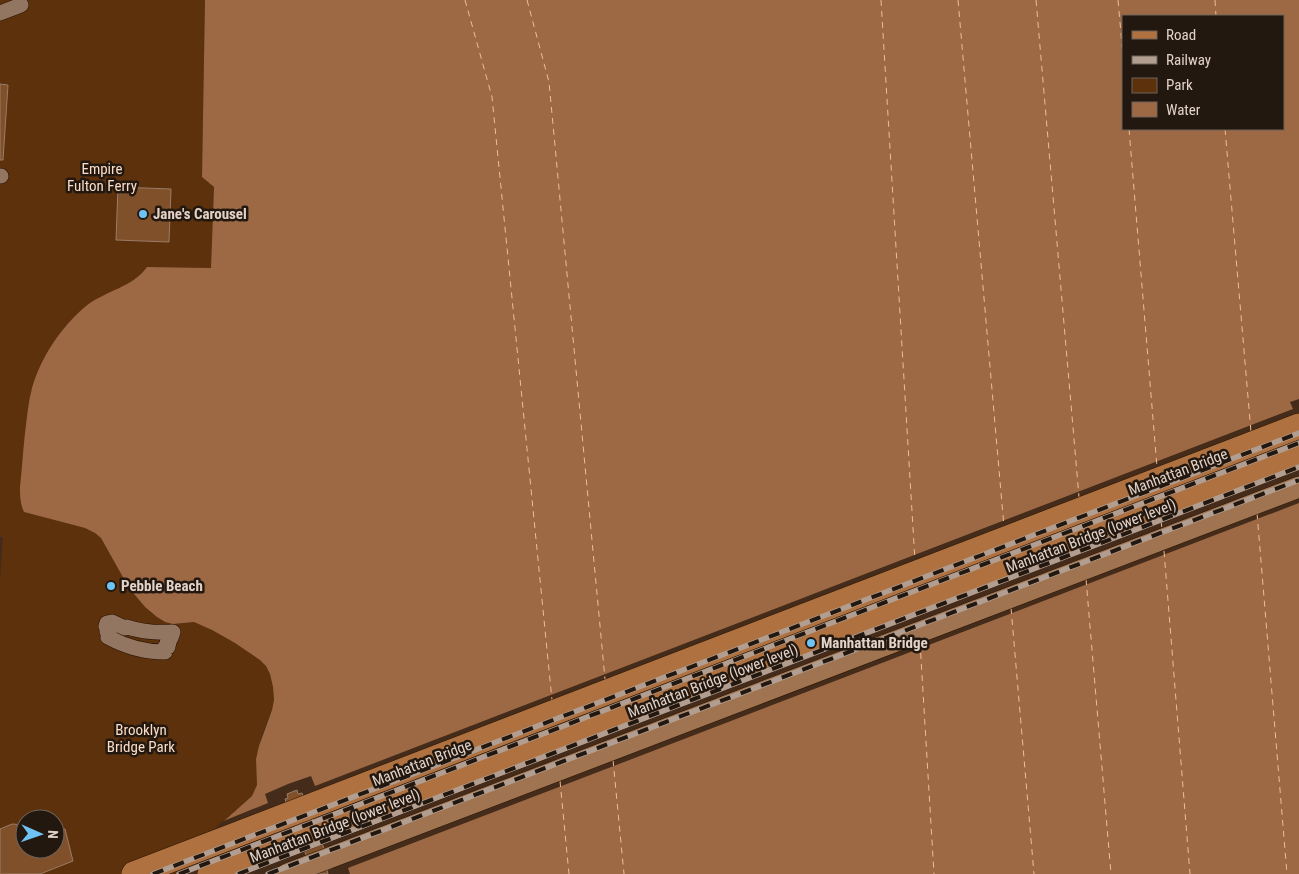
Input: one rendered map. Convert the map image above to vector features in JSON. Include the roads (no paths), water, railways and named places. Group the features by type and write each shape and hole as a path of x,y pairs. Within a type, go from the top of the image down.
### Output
{"main road":[{"name":"Manhattan Bridge","path":"134,874 1299,426"},
{"name":"Manhattan Bridge (lower level)","path":"210,874 1299,456"},
{"path":"287,874 1299,487"}],"street":[{"path":"0,12 21,5"}],"water":[{"path":"205,0 1299,0 1299,874 188,874 224,821 252,796 257,785 256,759 274,700 270,674 260,660 212,630 194,622 173,624 157,617 145,607 129,588 101,538 85,528 24,512 21,503 20,487 24,440 32,388 46,354 53,343 68,323 86,306 127,284 147,267 211,268 214,187 202,177"}],"railway":[{"path":"153,874 1299,433"},
{"path":"179,874 1299,443"},
{"path":"238,874 1299,467"},
{"path":"268,874 1299,480"}],"place":[{"name":"Jane's Carousel","path":"143,214"},
{"name":"Pebble Beach","path":"111,586"},
{"name":"Manhattan Bridge","path":"811,643"}],"park label":[{"name":"Empire Fulton Ferry","path":"102,178"},
{"name":"Brooklyn Bridge Park","path":"141,738"}]}
